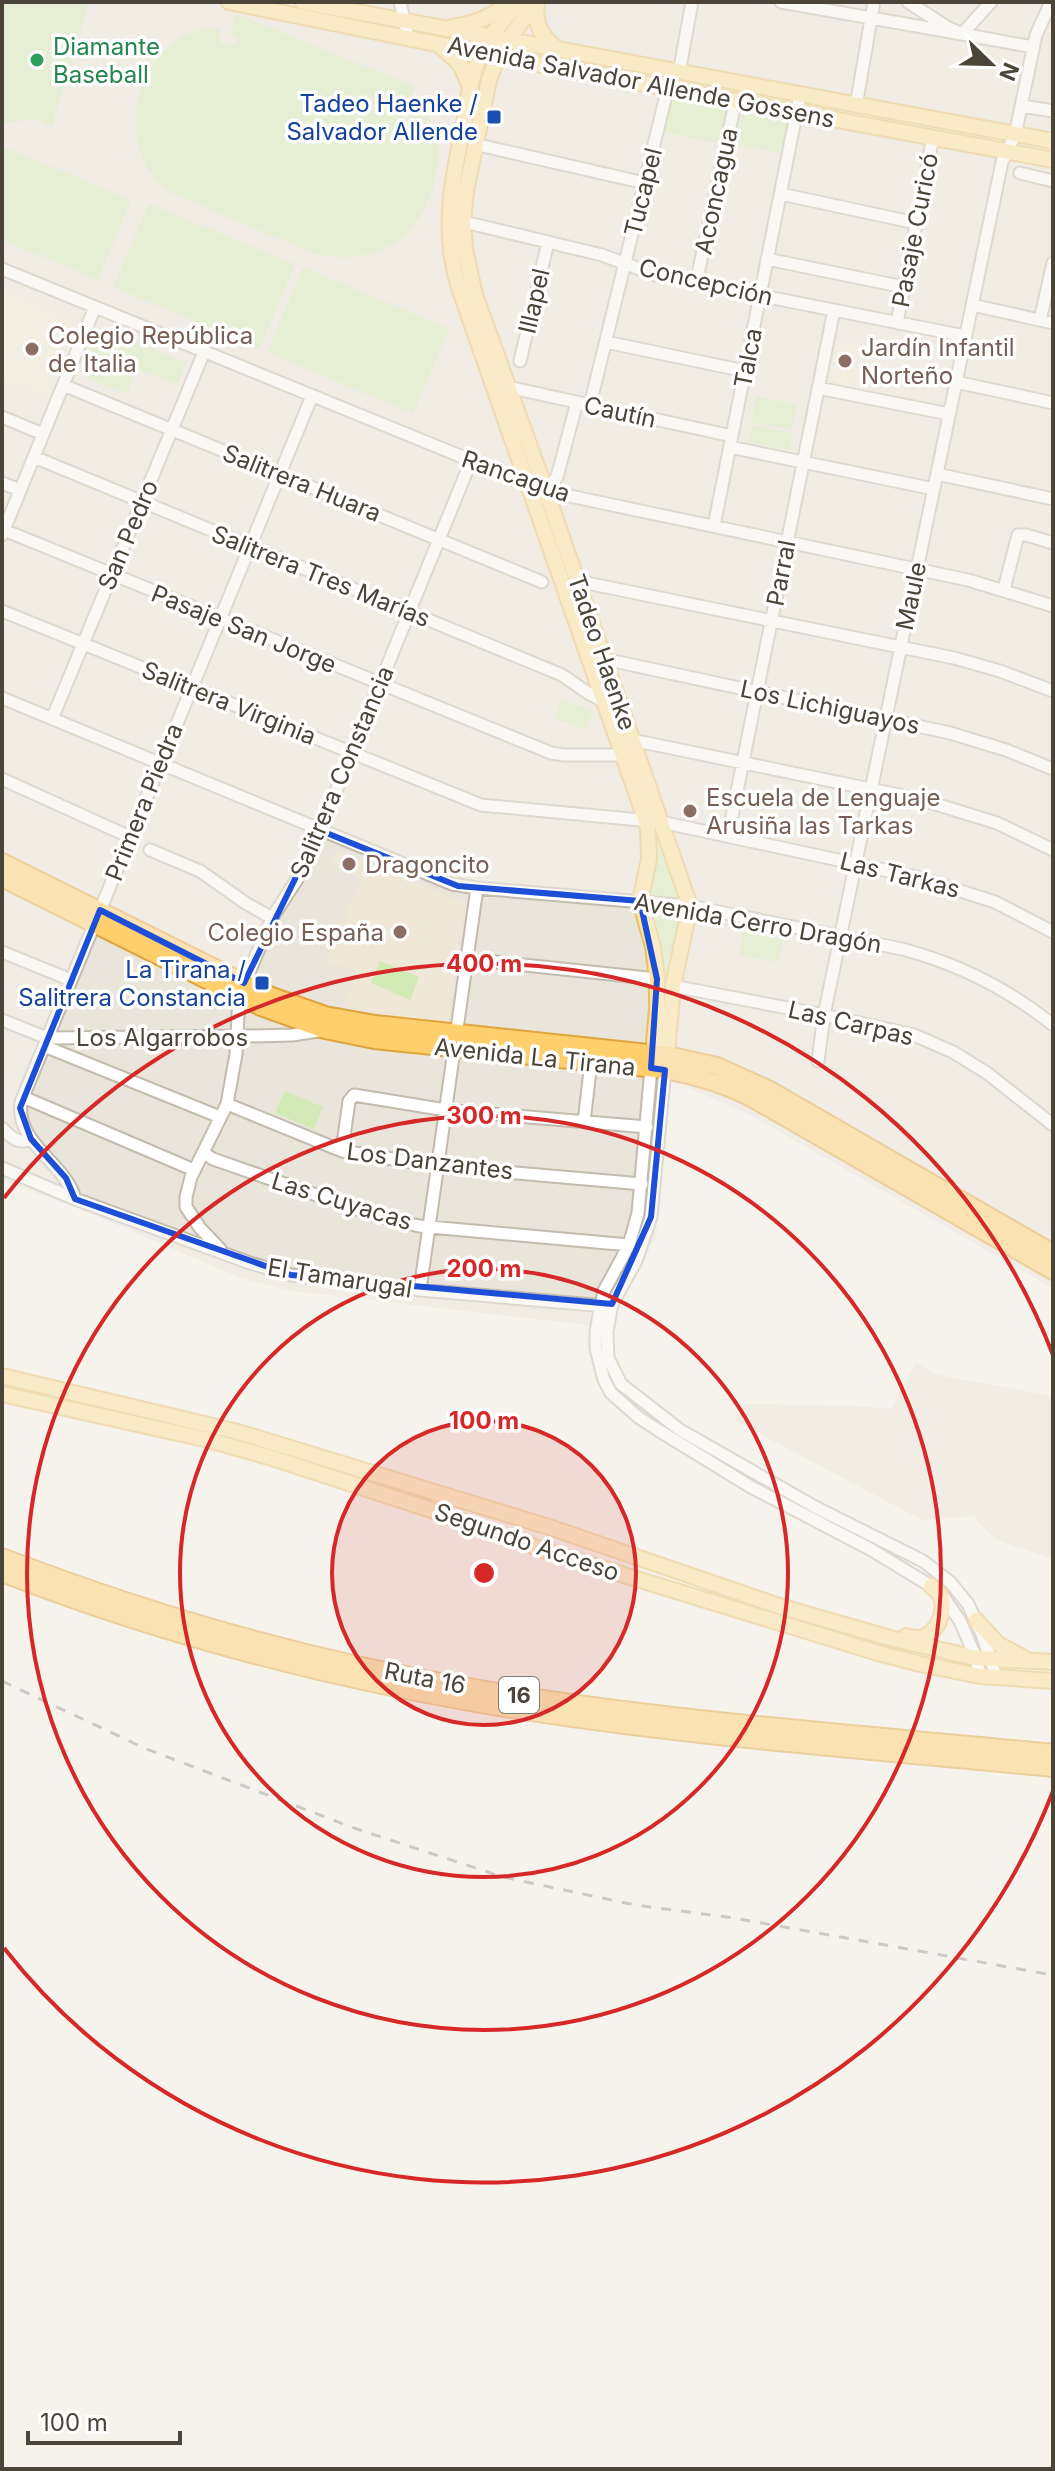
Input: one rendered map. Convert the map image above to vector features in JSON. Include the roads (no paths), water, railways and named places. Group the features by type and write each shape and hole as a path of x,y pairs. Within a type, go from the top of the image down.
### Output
{"highway":[{"name":"Avenida La Tirana","path":"2,862 97,916 241,989 282,1016 325,1030 374,1040 456,1041 717,1066 752,1080 1053,1253"},
{"name":"Avenida La Tirana","path":"2,878 97,916"},
{"name":"Avenida La Tirana","path":"241,989 342,1019 456,1041 591,1062 659,1061 740,1092 1053,1271"},
{"name":"Ruta 16","path":"2,1557 131,1603 214,1628 353,1664 443,1683 642,1711 1053,1753"},
{"name":"Ruta 16","path":"2,1573 125,1617 210,1643 350,1678 440,1696 579,1719 671,1730 1053,1768"}],"main road":[{"name":"Avenida Salvador Allende Gossens","path":"229,2 498,56 736,99 856,106 1053,141"},
{"name":"Avenida Salvador Allende Gossens","path":"303,2 676,72 933,137 1053,160"},
{"path":"435,27 462,26 478,21 512,2"},
{"name":"Tadeo Haenke","path":"520,2 489,38 470,87 452,187 456,220 470,279 690,906 659,1061"},
{"path":"537,2 536,17 541,31 549,43 561,51"},
{"name":"Tadeo Haenke","path":"537,2 498,56 485,92 466,191 456,220 452,262 645,820 650,849 640,901 653,947 657,979 659,1061"},
{"path":"435,43 460,64 470,87"},
{"name":"Segundo Acceso","path":"2,1376 253,1436 549,1527 782,1607 858,1629 984,1659 1053,1662"},
{"name":"Segundo Acceso","path":"2,1394 236,1447 549,1552 900,1659 980,1676 1053,1681"},
{"path":"858,1629 920,1638 926,1635 939,1622 942,1609 941,1596 931,1586"},
{"path":"976,1620 998,1644 1016,1655 1036,1661"}],"street":[{"path":"400,2 408,37"},
{"name":"Tucapel","path":"590,405 668,87 676,72 692,2"},
{"path":"781,2 1033,47"},
{"path":"856,106 874,2"},
{"path":"908,2 962,34"},
{"path":"962,34 991,2"},
{"name":"Maule","path":"818,1061 840,936 1002,162 1015,135 1033,47 1040,23 1051,2"},
{"name":"Aconcagua","path":"696,283 736,99"},
{"name":"Talca","path":"714,526 799,103"},
{"path":"1022,106 1053,111"},
{"name":"Pasaje Curicó","path":"897,323 933,137"},
{"path":"474,144 645,183"},
{"path":"1020,173 1053,181"},
{"path":"781,194 916,223"},
{"name":"Concepción","path":"456,220 602,255 656,275 965,336"},
{"name":"Illapel","path":"520,361 548,242"},
{"name":"Concepción","path":"767,259 904,287"},
{"path":"1040,320 1053,263"},
{"name":"Rancagua","path":"2,269 546,491 917,569 1004,589 1053,606"},
{"path":"972,305 1053,323"},
{"path":"3,532 95,307"},
{"name":"Parral","path":"728,836 834,310"},
{"path":"606,342 745,371"},
{"name":"San Pedro","path":"52,719 204,352"},
{"path":"956,382 1053,403"},
{"name":"Salitrera Huara","path":"63,385 542,582"},
{"name":"Cautín","path":"508,387 590,405 803,463 934,489"},
{"path":"818,388 949,414"},
{"name":"Primera Piedra","path":"23,1097 312,396"},
{"path":"546,491 557,477 577,402"},
{"path":"2,417 43,434"},
{"name":"Salitrera Tres Marías","path":"34,457 568,678 604,701"},
{"name":"Salitrera Constancia","path":"224,1253 200,1228 186,1207 186,1197 194,1170 227,1104 241,989 272,918 300,876 471,461"},
{"path":"937,474 1053,499"},
{"path":"2,483 20,490"},
{"name":"Pasaje San Jorge","path":"3,532 551,753 623,755"},
{"path":"1004,589 1018,535 1053,543"},
{"path":"577,581 977,664 1053,691"},
{"name":"Salitrera Virginia","path":"2,611 481,805 645,820"},
{"name":"Los Lichiguayos","path":"604,659 978,741 1053,769"},
{"name":"Avenida Cerro Dragón","path":"2,698 446,882 477,888 690,906 902,949 952,964 1012,994 1053,1025"},
{"path":"632,740 919,799 970,814 1053,850"},
{"path":"2,779 130,837"},
{"name":"Las Tarkas","path":"645,820 917,877 1011,908 1053,932"},
{"path":"150,850 200,871 272,918"},
{"path":"420,1290 477,888"},
{"path":"2,952 71,980"},
{"path":"467,959 657,979"},
{"name":"Las Carpas","path":"673,986 914,1035 953,1052 1004,1085 1053,1125"},
{"name":"Los Algarrobos","path":"2,1020 46,1042 292,1035 325,1030"},
{"path":"46,1042 220,1117"},
{"name":"Tadeo Haenke","path":"606,1305 604,1291 629,1245 638,1213 647,1127 659,1061"},
{"name":"Tadeo Haenke","path":"606,1305 636,1261 651,1217 659,1061"},
{"path":"584,1122 591,1062"},
{"path":"342,1151 349,1101 354,1095 446,1110 647,1127"},
{"path":"75,1199 66,1178 31,1139 22,1119 20,1108 23,1097 194,1170"},
{"name":"Los Danzantes","path":"227,1104 342,1151 438,1166 642,1184"},
{"path":"2,1128 15,1140 31,1139"},
{"name":"Las Cuyacas","path":"204,1153 213,1159 374,1215 429,1228 629,1245"},
{"name":"El Tamarugal","path":"2,1168 75,1199 291,1275 420,1290 606,1305"},
{"path":"606,1305 596,1331 596,1349 600,1372 611,1393 638,1417 751,1487 870,1549 931,1586 955,1610 996,1676"},
{"path":"606,1305 608,1358 621,1384 680,1430 815,1507 923,1561 960,1592 976,1620 984,1659 980,1676"}],"railway":[{"path":"2,1681 144,1748 354,1828 503,1877 635,1905 734,1918 1053,1975"}],"place":[{"name":"Diamante Baseball","path":"37,60"},
{"name":"Tadeo Haenke / Salvador Allende","path":"494,117"},
{"name":"Colegio República de Italia","path":"32,349"},
{"name":"Jardín Infantil Norteño","path":"845,361"},
{"name":"Escuela de Lenguaje Arusiña las Tarkas","path":"690,811"},
{"name":"Dragoncito","path":"349,864"},
{"name":"Colegio España","path":"400,932"},
{"name":"La Tirana / Salitrera Constancia","path":"262,983"}]}
